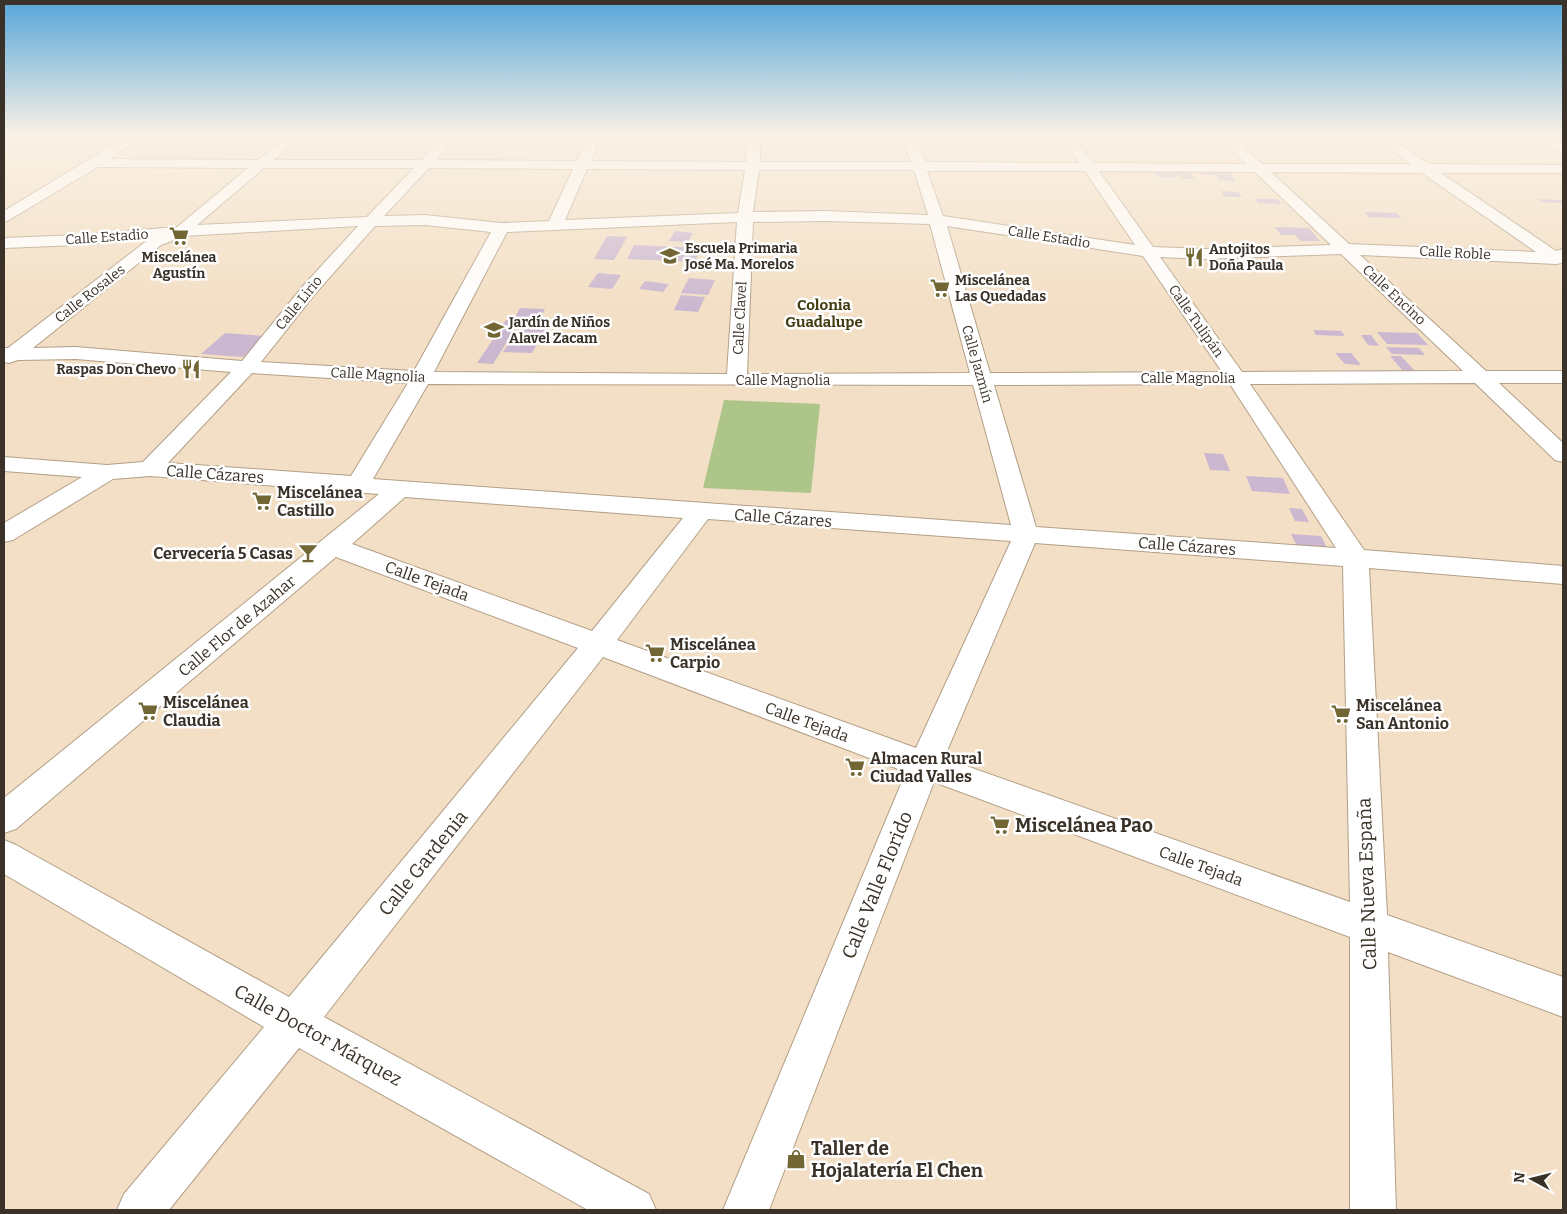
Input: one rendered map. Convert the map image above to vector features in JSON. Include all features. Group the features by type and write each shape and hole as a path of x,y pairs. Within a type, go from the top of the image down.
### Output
{"street":[{"path":"4,217 45,193"},
{"name":"Calle Rosales","path":"7,356 155,242 181,231 227,193"},
{"name":"Calle Lirio","path":"150,470 247,368 308,290 398,193"},
{"path":"554,227 570,193"},
{"name":"Calle Clavel","path":"736,380 745,217 749,193"},
{"name":"Calle Jazmín","path":"927,193 937,220 1026,535"},
{"name":"Calle Tulipán","path":"1105,193 1236,378 1356,558"},
{"name":"Calle Encino","path":"1285,193 1563,455"},
{"path":"1463,193 1561,259"},
{"name":"Calle Estadio","path":"4,243 79,240 181,231 370,221 426,220 501,228 745,217 825,216 937,220 1148,252 1204,254 1346,249"},
{"path":"358,484 421,378 501,228"},
{"name":"Calle Roble","path":"1346,249 1561,259"},
{"name":"Calle Magnolia","path":"7,356 76,353 247,368 421,378 982,380 1563,377"},
{"name":"Calle Cázares","path":"4,464 107,472 150,470 358,484 399,489 701,512 1356,558 1563,575"},
{"path":"4,534 107,472"},
{"name":"Calle Flor de Azahar","path":"4,818 333,546 399,489"},
{"name":"Calle Gardenia","path":"140,1210 598,645 701,512"},
{"name":"Calle Valle Florido","path":"746,1210 925,765 1026,535"},
{"name":"Calle Tejada","path":"333,546 925,765 1563,997"},
{"name":"Calle Nueva España","path":"1356,558 1369,927 1373,1210"},
{"name":"Calle Doctor Márquez","path":"4,856 294,1022 633,1210"}],"green space":[{"path":"724,400 820,404 811,493 703,488"}],"building":[{"path":"1222,193 1239,193 1242,197 1225,197"},
{"path":"1255,199 1278,199 1281,204 1258,203"},
{"path":"1538,199 1561,200 1563,203 1542,202"},
{"path":"1365,212 1396,213 1402,218 1369,217"},
{"path":"1275,227 1309,228 1320,241 1300,241 1295,235 1281,235"},
{"path":"675,231 693,233 688,242 669,241"},
{"path":"607,236 627,237 614,260 594,259"},
{"path":"634,245 701,248 695,262 627,259"},
{"path":"598,273 621,275 612,289 588,287"},
{"path":"689,278 715,280 708,295 681,293"},
{"path":"645,281 669,284 663,292 639,289"},
{"path":"681,295 705,297 698,312 674,310"},
{"path":"520,308 545,309 540,318 515,317"},
{"path":"506,320 521,320 493,364 477,363"},
{"path":"522,322 549,323 532,353 503,352"},
{"path":"1313,330 1341,331 1345,336 1316,335"},
{"path":"1377,332 1417,333 1428,345 1387,344"},
{"path":"225,333 265,336 243,357 201,354"},
{"path":"1361,335 1371,335 1379,346 1368,345"},
{"path":"1386,347 1419,348 1425,355 1392,354"},
{"path":"1335,353 1351,353 1361,365 1345,364"},
{"path":"1390,356 1401,356 1415,371 1403,371"},
{"path":"1204,453 1223,454 1230,471 1210,470"},
{"path":"1246,476 1283,478 1290,494 1252,491"},
{"path":"1289,508 1302,509 1309,522 1295,521"},
{"path":"1291,534 1321,536 1328,550 1298,548"}],"place":[{"name":"Miscelánea Agustín","path":"179,236"},
{"name":"Escuela Primaria José Ma. Morelos","path":"670,256"},
{"name":"Antojitos Doña Paula","path":"1194,257"},
{"name":"Miscelánea Las Quedadas","path":"940,288"},
{"name":"Jardín de Niños Alavel Zacam","path":"494,330"},
{"name":"Raspas Don Chevo","path":"191,369"},
{"name":"Miscelánea Castillo","path":"262,501"},
{"name":"Cervecería 5 Casas","path":"308,553"},
{"name":"Miscelánea Carpio","path":"655,653"},
{"name":"Miscelánea Claudia","path":"148,711"},
{"name":"Miscelánea San Antonio","path":"1341,714"},
{"name":"Almacen Rural Ciudad Valles","path":"855,767"},
{"name":"Miscelánea Pao","path":"1000,825"},
{"name":"Taller de Hojalatería El Chen","path":"796,1159"}],"district":[{"name":"Colonia Guadalupe","path":"824,314"}]}
